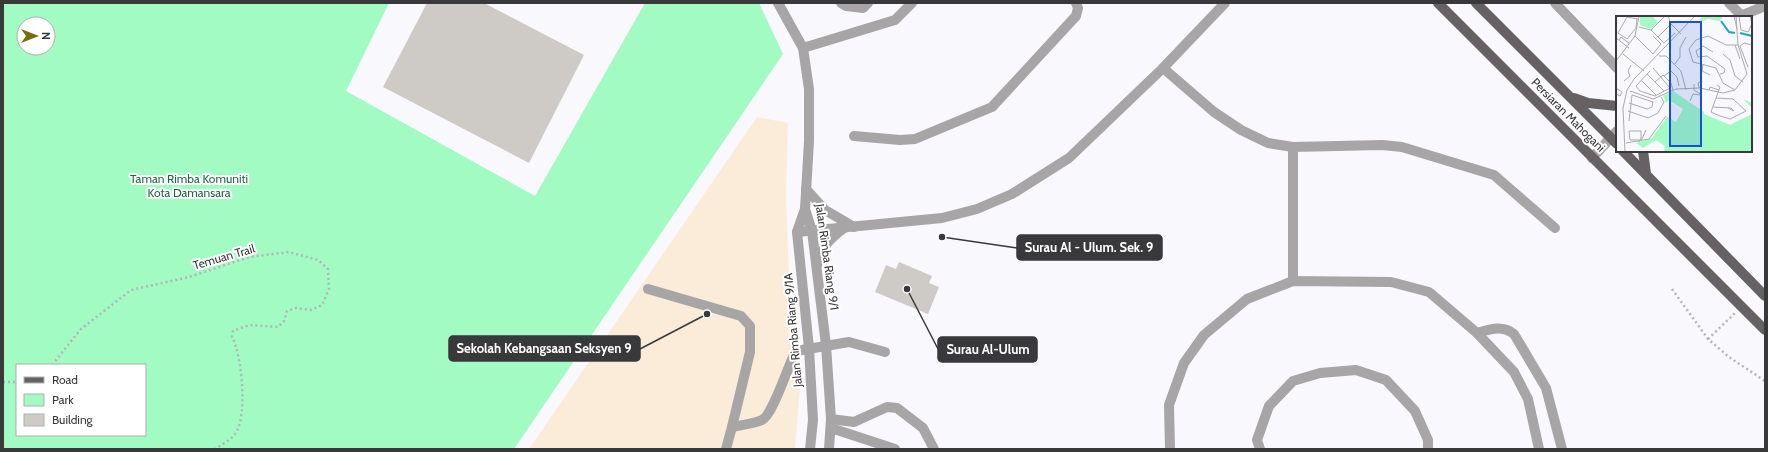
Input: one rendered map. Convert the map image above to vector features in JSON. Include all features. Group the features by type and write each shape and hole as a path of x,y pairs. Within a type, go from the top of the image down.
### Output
{"main road":[{"name":"Persiaran Mahogani","path":"1438,3 1765,330"},
{"name":"Persiaran Mahogani","path":"1476,3 1568,96 1615,138"},
{"path":"1568,96 1588,104 1616,106"},
{"name":"Persiaran Mahogani","path":"1624,152 1765,296"},
{"path":"1643,152 1646,174"}],"street":[{"name":"Jalan Rimba Riang 9/1","path":"778,3 803,48 808,89 809,140 805,209 812,231 826,345 831,424 829,449"},
{"path":"841,3 846,6 863,8 868,3"},
{"path":"803,48 895,20 912,3"},
{"path":"854,136 900,140 915,139 992,107 1076,16 1078,8 1076,3"},
{"path":"797,232 942,218 977,209 1012,194 1069,158 1163,68 1225,3"},
{"path":"1729,3 1739,16 1765,6"},
{"path":"1561,5 1616,67"},
{"path":"1163,68 1214,112 1241,130 1268,143 1293,147 1396,146 1494,175 1504,182 1554,228"},
{"path":"1592,158 1615,138"},
{"path":"1293,147 1293,281"},
{"path":"806,188 825,210 849,227"},
{"name":"Jalan Rimba Riang 9/1A","path":"805,209 797,232 809,348 813,420 810,449"},
{"path":"816,266 823,248 830,238 849,227"},
{"path":"1170,449 1169,405 1184,363 1204,335 1247,300 1293,281 1391,282 1428,292 1477,333 1514,372 1528,399 1539,449"},
{"path":"648,289 741,316 750,326 750,352 726,449"},
{"path":"1477,333 1501,328 1514,334 1546,388 1562,449"},
{"path":"732,427 763,420 771,411 790,362 796,351 850,342 886,352"},
{"path":"1260,449 1257,440 1269,406 1293,381 1320,373 1356,370 1386,380 1415,411 1428,440 1428,449"},
{"path":"831,424 854,422 887,406 897,408 923,428 934,449"},
{"path":"831,424 895,449"}],"path":[{"name":"Temuan Trail","path":"53,364 81,329 131,290 189,277 249,257 289,252 318,260 328,269 329,289 322,305 311,310 296,308 287,311 284,321 278,327 249,325 233,331 232,337 236,345 241,369 242,418 235,434 215,449"},
{"path":"1672,289 1708,339 1729,357 1765,381"},
{"path":"1708,339 1742,307"},
{"path":"3,382 16,382"}],"shaded area":[{"path":"757,117 788,123 786,195 789,278 800,387 795,449 529,449"}],"green space":[{"name":"Taman Rimba Komuniti Kota Damansara","path":"3,3 389,3 346,91 535,196 645,3 759,3 783,54 514,449 3,449"}],"building":[{"path":"427,3 484,3 584,55 529,163 383,87"},
{"path":"899,262 932,276 929,283 939,287 928,314 875,292 886,265 896,269"}],"place":[{"name":"Surau Al - Ulum. Sek. 9","path":"942,237"},
{"name":"Surau Al-Ulum","path":"907,289"},
{"name":"Sekolah Kebangsaan Seksyen 9","path":"707,314"}]}
